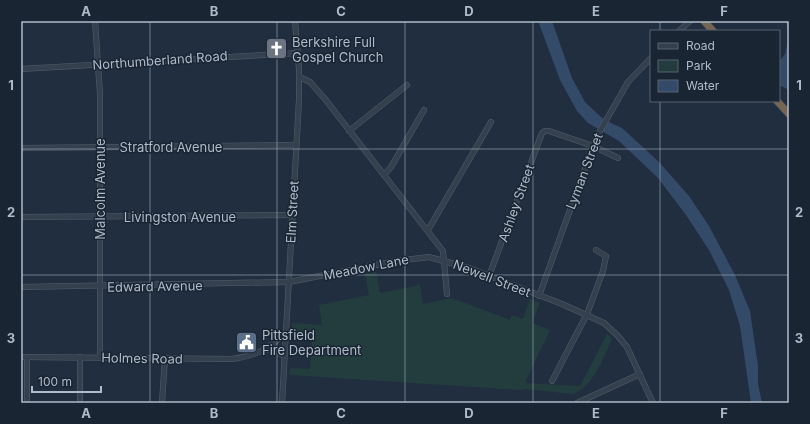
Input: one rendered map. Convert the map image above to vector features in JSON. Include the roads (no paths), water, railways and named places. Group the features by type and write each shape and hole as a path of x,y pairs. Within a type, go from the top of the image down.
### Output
{"highway":[{"path":"704,21 712,30"},
{"path":"779,102 789,114"}],"street":[{"name":"Malcolm Avenue","path":"95,21 100,94 100,357"},
{"name":"Elm Street","path":"282,403 300,77 295,21"},
{"path":"680,30 690,21"},
{"name":"Northumberland Road","path":"21,69 298,53"},
{"name":"Lyman Street","path":"539,296 599,131 628,82 650,59"},
{"name":"Newell Street","path":"300,77 310,82 428,230 443,251 443,260 490,276 587,314 604,323 618,335 627,347 652,403"},
{"path":"349,131 407,84"},
{"path":"384,175 391,168 424,110"},
{"path":"428,230 491,122"},
{"name":"Ashley Street","path":"490,276 542,133 546,131 593,146"},
{"name":"Stratford Avenue","path":"21,148 296,145"},
{"path":"593,146 618,158"},
{"name":"Livingston Avenue","path":"21,218 292,215"},
{"path":"552,381 587,314 606,260 605,254 596,250"},
{"name":"Meadow Lane","path":"289,282 416,258 429,257 443,260"},
{"path":"443,260 447,294"},
{"name":"Edward Avenue","path":"21,287 289,282"},
{"name":"Holmes Road","path":"24,357 232,359 249,357 262,351 277,342 285,334"},
{"name":"Holmes Road","path":"262,351 273,349 284,356"},
{"path":"24,357 27,403"},
{"path":"80,357 80,403"},
{"path":"162,403 165,358"},
{"path":"577,403 640,374"}],"water":[{"path":"538,21 552,21 572,78 585,102 601,117 622,128 658,161 689,196 709,226 735,275 750,311 758,366 758,384 762,403 751,403 740,326 729,290 709,250 686,215 658,178 619,141 588,123 577,111 560,80"},
{"path":"786,21 789,21 789,37"},
{"path":"789,37 789,90 780,86 780,61 785,54"}],"place":[{"name":"Berkshire Full Gospel Church","path":"277,49"},
{"name":"Pittsfield Fire Department","path":"246,342"}]}
